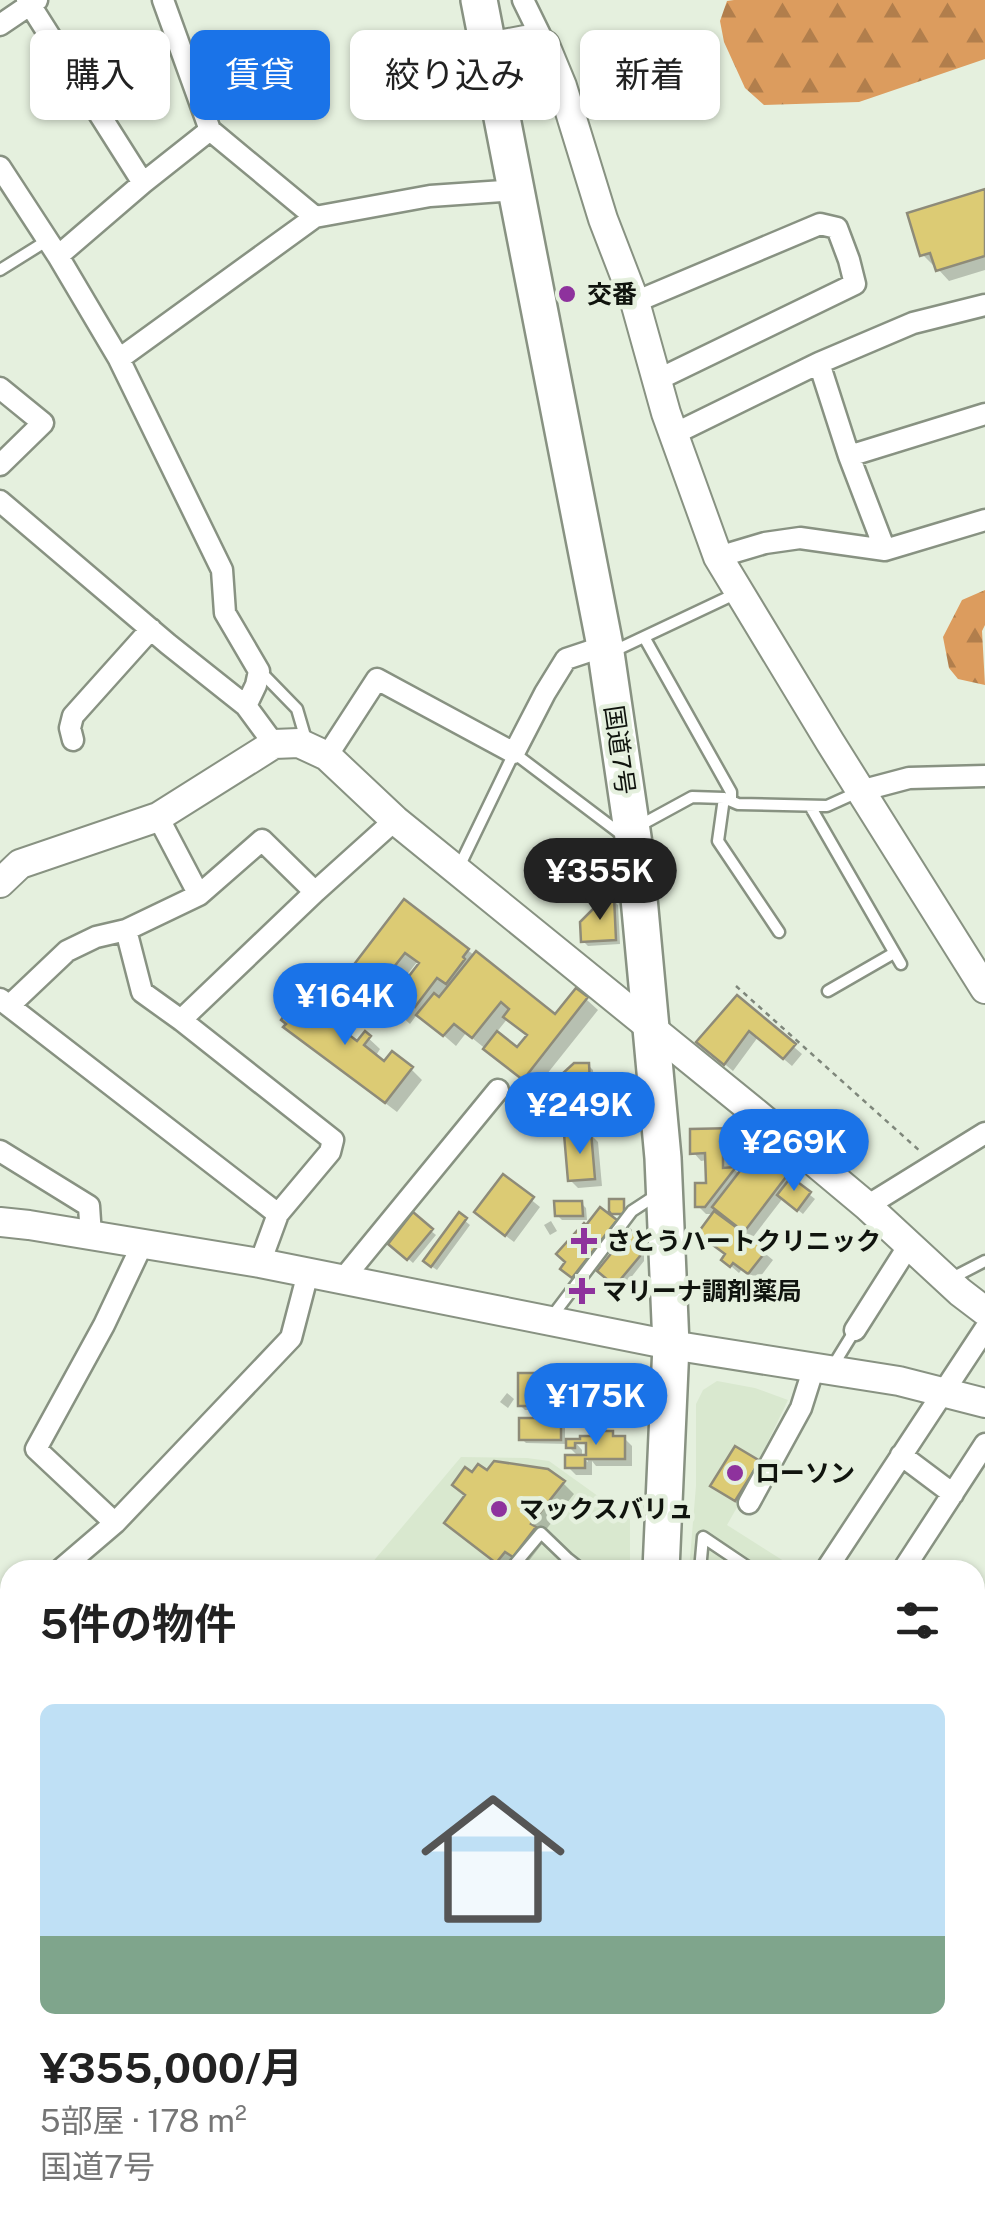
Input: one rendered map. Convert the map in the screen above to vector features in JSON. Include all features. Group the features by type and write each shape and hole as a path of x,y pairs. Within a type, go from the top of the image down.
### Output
{"highway":[{"name":"国道7号","path":"479,0 485,30"},
{"name":"国道7号","path":"503,120 606,650 633,837 665,1190 671,1345 660,1560"}],"street":[{"path":"163,0 210,130 315,216"},
{"path":"524,0 538,30"},
{"path":"0,24 31,2 143,183"},
{"path":"560,81 603,219 635,302 674,434 718,556 985,989"},
{"path":"53,248 210,130"},
{"path":"0,167 118,359 222,570 225,613 259,671 246,706"},
{"path":"118,359 315,216 430,196 518,190"},
{"path":"635,302 820,224 837,228 849,260 854,284 657,380"},
{"path":"674,434 914,323 985,305"},
{"path":"819,364 885,550"},
{"path":"0,388 43,422 0,466"},
{"path":"849,456 985,414"},
{"path":"0,501 246,706 274,744"},
{"path":"718,556 800,538 885,550 985,520"},
{"path":"73,740 73,716 151,629"},
{"path":"318,752 376,680 514,753 566,659 606,650"},
{"path":"0,884 20,864 158,817 274,744 299,744 318,752 395,820 866,1206 985,1311"},
{"path":"860,790 908,778 985,776"},
{"path":"158,817 199,895"},
{"path":"181,1020 395,820"},
{"path":"278,1214 5,1002 67,951 96,936 126,930 199,895 262,840 315,892"},
{"path":"126,930 142,992 333,1140 330,1152 278,1214 260,1263"},
{"path":"343,1279 498,1090"},
{"path":"866,1206 985,1133"},
{"path":"0,1151 89,1206 91,1236"},
{"path":"0,1222 260,1263 671,1345 899,1380 985,1402"},
{"path":"115,1523 36,1449 104,1325 142,1245"},
{"path":"855,1330 908,1245"},
{"path":"72,1560 115,1523 291,1338 308,1272"},
{"path":"832,1560 985,1329"},
{"path":"749,1503 822,1369"},
{"path":"910,1560 985,1444"},
{"path":"900,1455 953,1494"}],"lane":[{"path":"0,270 53,248"},
{"path":"606,650 644,637 738,592"},
{"path":"644,637 731,792 718,841 779,932"},
{"path":"259,671 297,709 318,752"},
{"path":"457,870 514,753 633,837 692,797 727,799 738,804 827,806 860,790"},
{"path":"810,806 898,958 828,991"},
{"path":"550,1320 632,1211 665,1190"},
{"path":"947,1281 985,1261"},
{"path":"822,1369 855,1330"},
{"path":"518,1560 541,1533 568,1559"},
{"path":"701,1560 703,1537 737,1560"}],"path":[{"path":"736,986 935,1164"}],"shaded area":[{"path":"717,1381 755,1388 788,1400 761,1456 761,1465 727,1525 782,1560 690,1560 696,1486 696,1404 703,1390"},
{"path":"461,1457 549,1461 630,1519 630,1560 374,1560"}],"green space":[{"path":"985,0 985,59 859,102 764,105 745,88 724,42 720,21 727,1"},
{"path":"985,590 985,685 958,679 949,668 943,637 962,600"}],"building":[{"path":"985,189 985,256 936,271 930,253 920,256 907,213"},
{"path":"614,897 616,940 581,942 580,922 604,898"},
{"path":"404,899 469,949 446,984 437,978 415,1007 408,1001 398,1015 386,1006 419,963 405,953 375,991 349,971"},
{"path":"476,951 555,1014 576,988 588,997 523,1080 483,1049 497,1031 517,1047 527,1035 503,1017 509,1009 501,1002 472,1038 454,1024 443,1036 416,1015 434,993 439,997"},
{"path":"313,988 331,1002 322,1014 357,1041 365,1031 371,1036 364,1045 384,1061 392,1051 413,1067 385,1103 283,1027 286,1024 281,1020 291,1006 297,1010"},
{"path":"737,995 796,1044 783,1059 749,1031 724,1065 696,1042"},
{"path":"574,1063 589,1063 591,1108 563,1109 562,1074"},
{"path":"752,1124 762,1132 750,1148 743,1143"},
{"path":"737,1128 737,1154 723,1154 723,1168 736,1167 705,1207 695,1207 695,1183 706,1183 705,1153 690,1154 690,1129"},
{"path":"591,1132 595,1179 568,1181 564,1134"},
{"path":"760,1145 792,1169 744,1232 712,1207"},
{"path":"503,1174 534,1197 505,1236 474,1212"},
{"path":"791,1177 811,1192 797,1211 777,1195"},
{"path":"609,1199 624,1199 624,1214 611,1214"},
{"path":"554,1201 582,1201 583,1216 555,1216"},
{"path":"600,1207 617,1220 572,1278 560,1269 565,1262 556,1254"},
{"path":"714,1211 767,1250 748,1274 721,1260 725,1254 702,1237 700,1230"},
{"path":"413,1212 433,1229 407,1260 388,1244"},
{"path":"459,1212 467,1218 431,1267 423,1261"},
{"path":"630,1230 641,1239 640,1256 615,1286 597,1271"},
{"path":"518,1373 539,1373 539,1406 518,1406"},
{"path":"519,1418 561,1418 561,1440 519,1440"},
{"path":"591,1431 613,1431 613,1436 625,1436 625,1459 585,1459 585,1468 565,1468 565,1455 586,1455 586,1443 566,1448 566,1439 591,1436"},
{"name":"ローソン","path":"735,1446 760,1461 735,1501 710,1486"},
{"name":"マックスバリュ","path":"494,1461 548,1469 565,1481 531,1524 536,1527 513,1557 505,1552 498,1560 492,1560 444,1523 465,1495 452,1485 465,1467 472,1472 478,1464 487,1470"}],"place":[{"name":"交番","path":"567,294"},
{"name":"さとうハートクリニック","path":"584,1241"},
{"name":"マリーナ調剤薬局","path":"582,1291"},
{"name":"ローソン","path":"735,1473"},
{"name":"マックスバリュ","path":"499,1509"}]}
